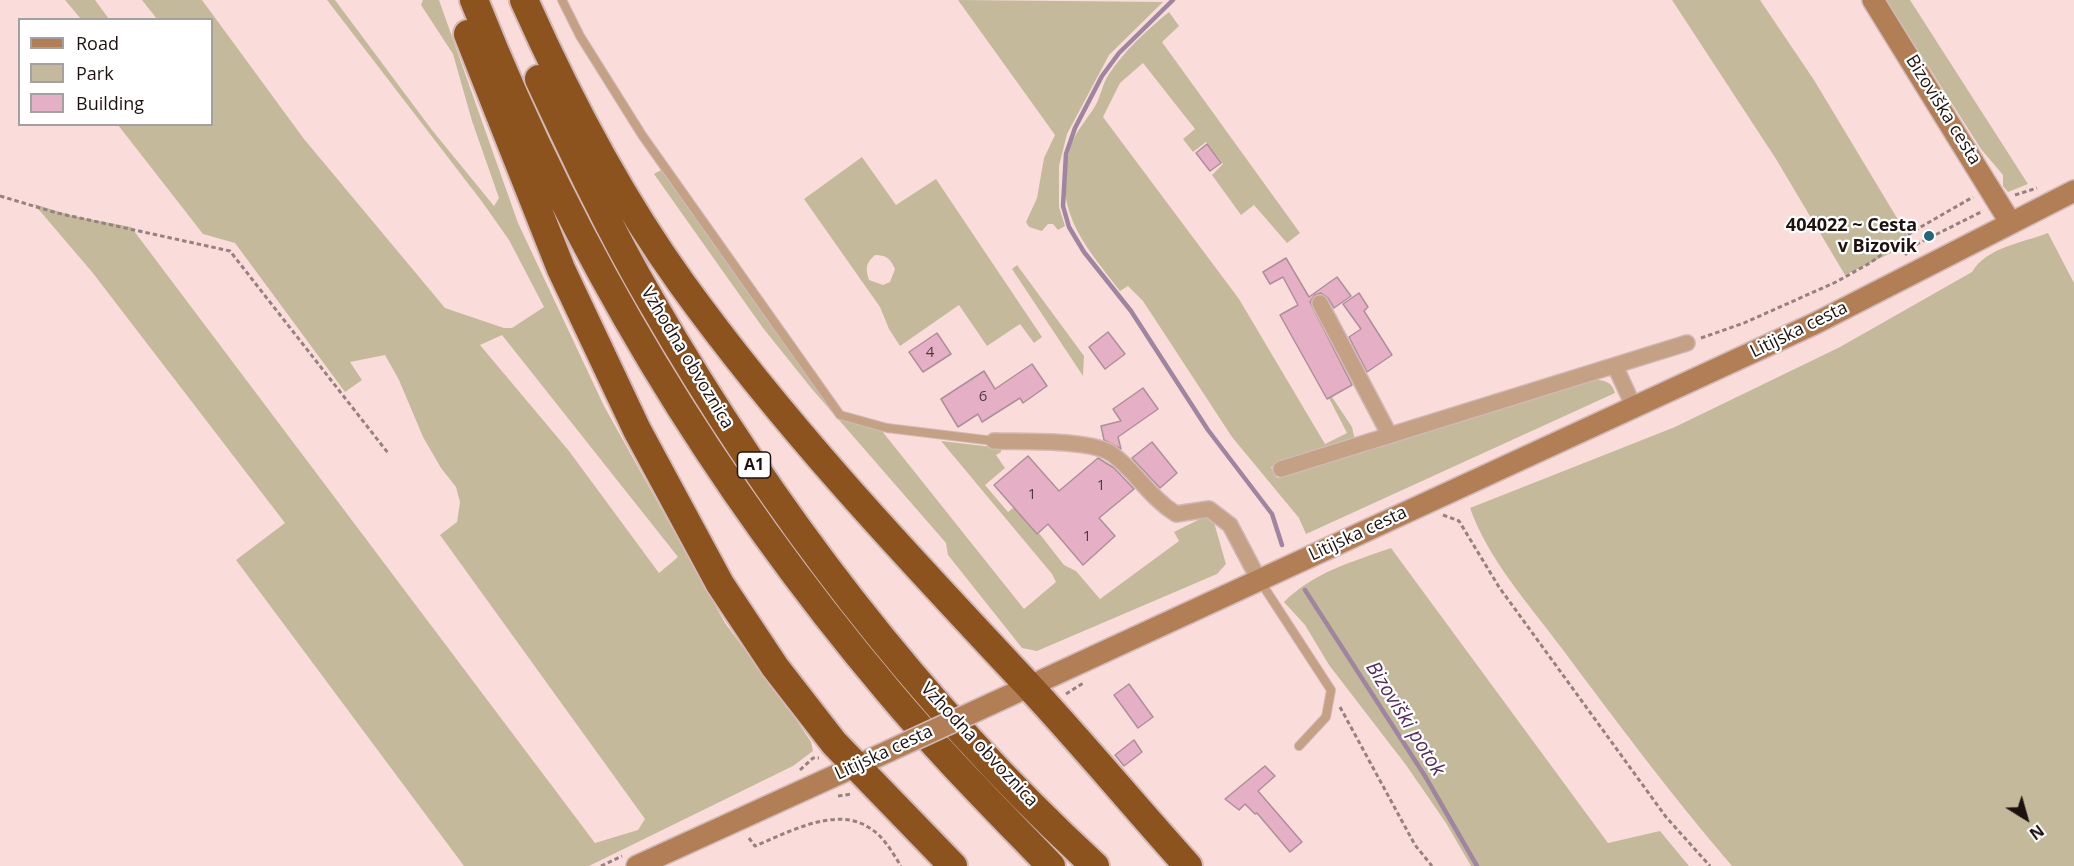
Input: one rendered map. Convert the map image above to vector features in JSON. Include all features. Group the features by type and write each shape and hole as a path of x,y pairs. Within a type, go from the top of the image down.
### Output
{"highway":[{"path":"456,0 495,107 561,269 677,508 745,624 814,718 855,767 953,866"},
{"name":"Vzhodna obvoznica","path":"474,0 514,97 590,253 671,393 724,475 826,615 890,693 1051,866"},
{"name":"Vzhodna obvoznica","path":"506,0 553,108 615,234 655,309 740,445 834,576 901,660 986,755 1095,866"},
{"path":"524,0 590,138 680,281 783,415 946,599 1029,686 1188,866"}],"main road":[{"name":"Bizoviška cesta","path":"1873,0 2010,222"},
{"name":"Litijska cesta","path":"637,866 1816,323 2074,191"}],"street":[{"path":"1320,303 1389,434"},
{"path":"1281,469 1688,343"},
{"path":"1616,366 1634,408"},
{"path":"994,441 1093,446 1112,453 1158,503 1176,514 1209,508 1230,525 1259,580"}],"lane":[{"path":"562,0 580,36 642,135 840,415 887,428 994,441"},
{"path":"1259,580 1331,690 1326,717 1299,746"}],"path":[{"path":"1688,343 1744,322 1836,282 1870,262 1912,232 1966,202 1989,185"},
{"path":"0,196 57,213 230,251 387,453"},
{"path":"1415,508 1459,521 1498,587 1665,817 1710,866"},
{"path":"1331,690 1415,845 1432,866"},
{"path":"749,838 755,846 810,825 839,819 852,821 867,826 879,836 901,866"}],"green space":[{"path":"65,0 95,0 108,18 80,18"},
{"path":"142,0 202,0 304,139 445,308 504,328 512,328 544,307 509,240 483,203 327,0 335,0 432,130 494,206 499,198 472,121 453,54 421,5 423,0 439,0 518,223 604,406 725,623 793,715 811,742 813,751 793,766 589,866 464,866 236,560 285,523 92,272 34,204 73,216 131,227 595,843 638,830 645,819 440,535 457,522 460,502 456,487 441,468 423,437 399,380 385,355 350,362 362,380 345,392 235,243 203,234 119,126 213,126 213,18 156,18","holes":["502,335 678,557 659,573 569,451 480,345"]},
{"path":"958,0 1163,2 1109,55 1067,134 1059,166 1059,207 1065,226 1058,230 1053,224 1048,224 1042,231 1029,227 1026,222 1037,198 1044,158 1055,135"},
{"path":"1672,0 1760,0 1814,80 1912,243 1845,275 1776,159"},
{"path":"1886,0 1910,0 2028,184 2008,192 2003,186 2003,175 1981,149"},
{"path":"1169,12 1179,26 1162,42 1300,233 1287,243 1254,205 1241,215 1212,175 1223,164 1206,142 1193,152 1183,139 1195,129 1143,63 1120,83 1103,117 1239,299 1325,444 1347,433 1316,373 1352,427 1355,440 1271,467 1277,478 1595,380 1608,382 1615,393 1306,534 1299,518 1232,437 1143,301 1128,286 1120,291 1094,257 1074,223 1068,206 1065,187 1066,166 1074,138 1094,108 1115,65"},
{"path":"862,157 896,205 936,179 1042,337 1034,343 1020,324 987,346 959,305 900,346 889,329 880,307 804,199","holes":["875,255 887,258 895,269 890,282 883,285 869,280 867,266"]},
{"path":"661,170 784,342 822,389 846,416 869,428 882,431 1024,609 1056,582 1052,574 941,441 1001,448 1001,452 996,455 1005,468 985,485 1008,512 1017,505 1064,565 1076,571 1100,599 1179,541 1174,532 1206,516 1213,519 1226,564 1217,574 1037,651 1022,648 948,555 946,543 812,389 763,328 654,174"},
{"path":"2048,233 2074,283 2074,866 1732,866 1644,758 1510,580 1487,545 1470,508 1675,427 1840,347 1972,272 1996,251"},
{"path":"1017,265 1084,356 1083,376 1012,269"},
{"path":"1391,548 1608,843 1660,831 1689,866 1471,866 1446,823 1406,765 1329,665 1305,625 1284,602 1321,575"}],"building":[{"path":"1207,144 1221,163 1210,171 1196,153"},
{"path":"1286,258 1309,297 1337,277 1351,296 1334,308 1328,298 1321,293 1315,295 1310,302 1352,385 1327,399 1280,315 1298,305 1283,277 1270,284 1263,272"},
{"path":"1359,293 1368,307 1364,311 1392,355 1367,372 1349,337 1361,329 1343,304"},
{"path":"1108,332 1125,354 1105,369 1089,347"},
{"path":"937,333 951,354 923,372 909,352"},
{"path":"1032,364 1047,386 1023,403 1020,398 982,422 978,414 958,427 941,399 984,371 995,389"},
{"path":"1143,388 1158,409 1118,437 1121,449 1104,440 1101,426 1121,421 1113,409"},
{"path":"1152,442 1177,473 1160,488 1132,458"},
{"path":"1028,456 1059,491 1098,458 1114,468 1134,489 1099,518 1115,536 1083,565 1048,524 1037,534 994,485"},
{"path":"1129,684 1153,717 1138,728 1114,695"},
{"path":"1134,740 1142,752 1124,766 1115,755"},
{"path":"1265,766 1275,776 1258,791 1302,842 1290,852 1257,813 1255,814 1245,804 1239,810 1225,799"}],"waterway":[{"path":"1173,0 1119,53 1102,76 1075,128 1066,154 1063,206 1069,227 1084,252 1131,311 1208,430 1272,514 1282,545"},
{"name":"Bizoviški potok","path":"1305,590 1425,776 1477,866"}],"place":[{"name":"404022 ~ Cesta v Bizovik","path":"1929,236"}]}
